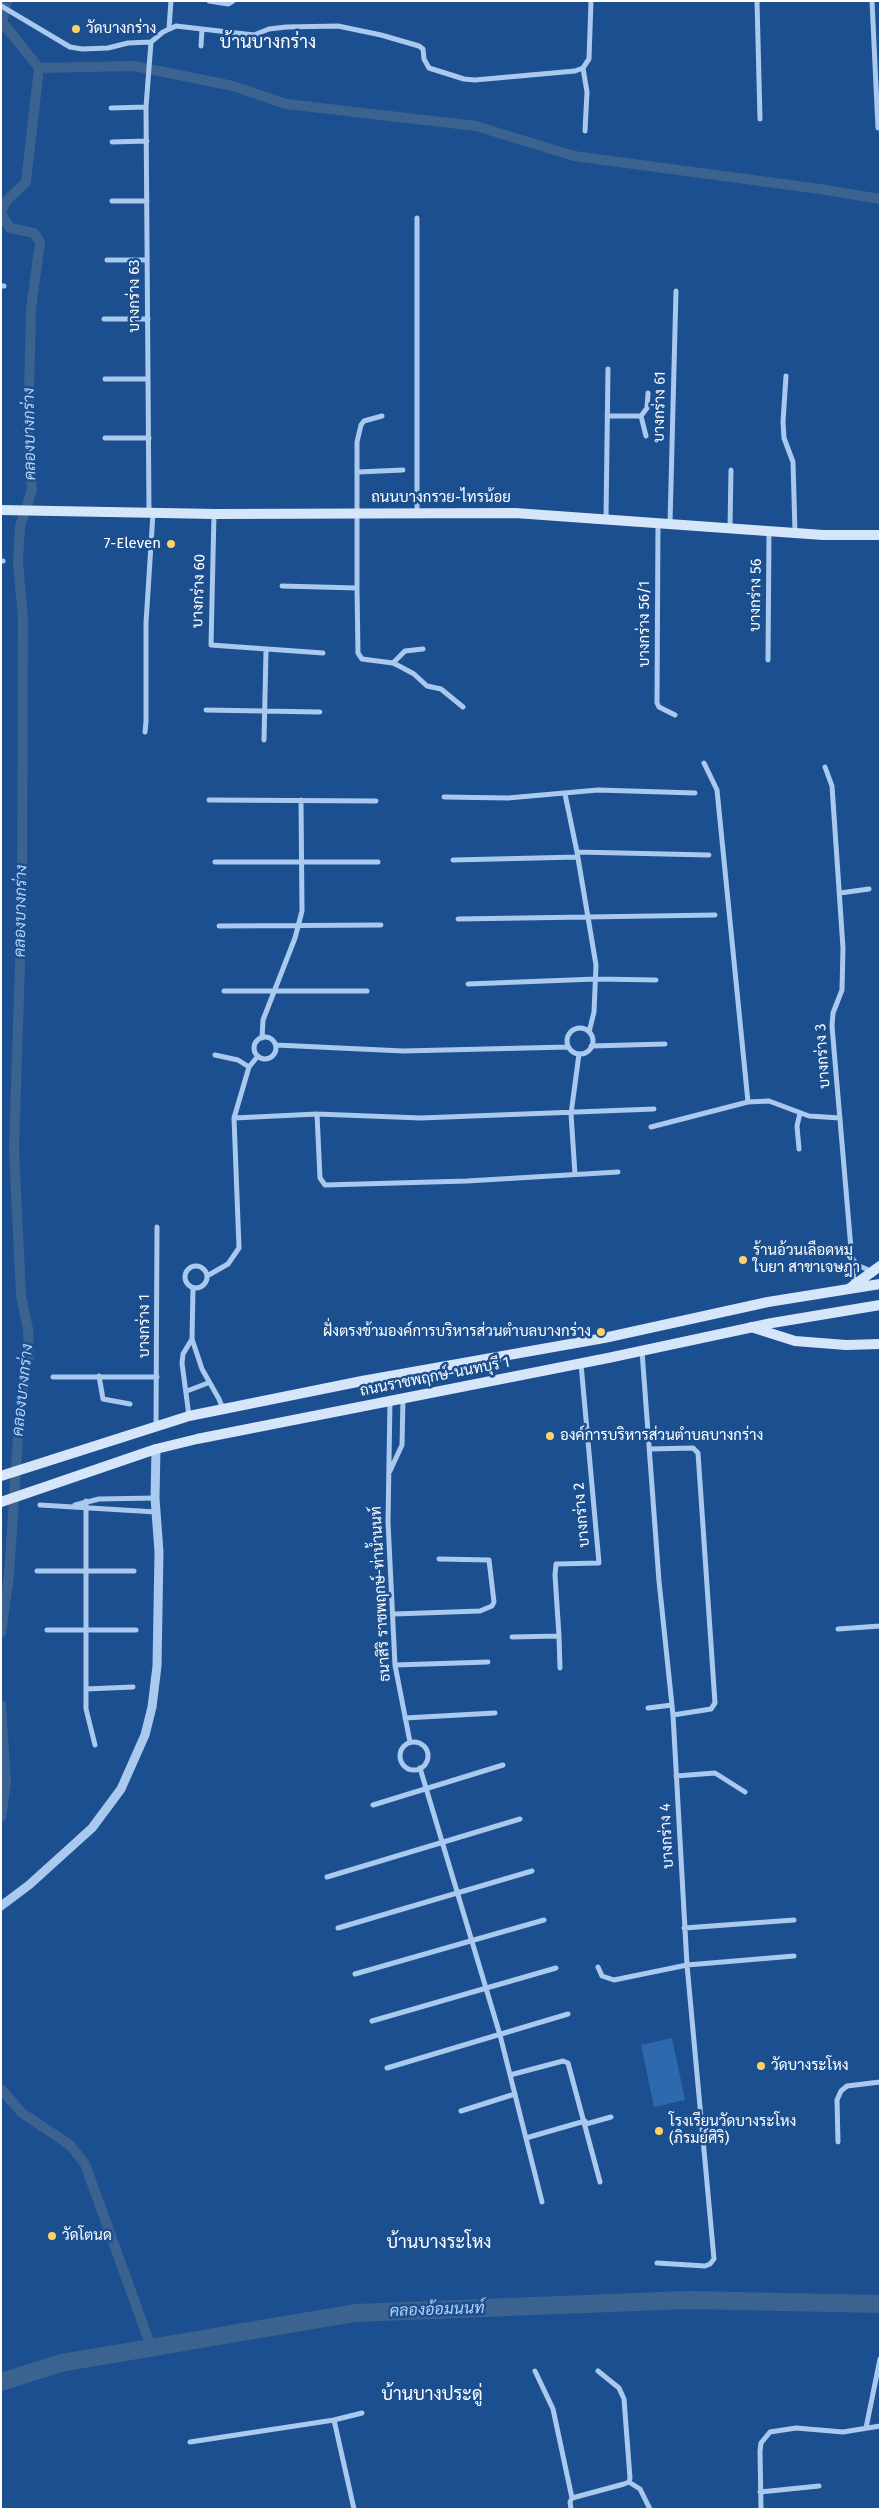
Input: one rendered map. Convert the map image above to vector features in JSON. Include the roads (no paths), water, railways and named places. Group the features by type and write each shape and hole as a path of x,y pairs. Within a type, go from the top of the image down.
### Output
{"main road":[{"name":"ถนนบางกรวย-ไทรน้อย","path":"1,510 214,514 515,513 769,531 880,535"},
{"path":"852,1287 876,1269"},
{"name":"ถนนราชพฤกษ์-นนทบุรี 1","path":"2,1476 156,1425 189,1416 602,1338 768,1302 880,1284"},
{"name":"ถนนราชพฤกษ์-นนทบุรี 1","path":"1,1502 156,1450 220,1434 642,1351 750,1327 880,1305"},
{"path":"750,1327 783,1339 876,1346"}],"street":[{"path":"169,28 171,1"},
{"path":"209,1 228,4 233,1"},
{"path":"1,6 16,13 70,47 82,49 108,48 128,43 151,42 169,28 180,26 254,35 286,27 346,28 419,46 422,48 424,59 429,68 464,79 575,71 583,68 589,58 591,1"},
{"path":"757,1 760,119"},
{"path":"872,1 878,128"},
{"path":"201,46 202,29"},
{"name":"บางกร่าง 63","path":"144,732 146,722 146,623 151,513 146,107 151,42"},
{"path":"583,68 587,92 585,131"},
{"path":"111,108 146,107"},
{"path":"112,142 146,141"},
{"path":"112,201 147,201"},
{"path":"417,218 417,513"},
{"path":"107,260 147,260"},
{"name":"บางกร่าง 61","path":"670,523 676,291"},
{"path":"104,319 148,319"},
{"path":"606,518 608,369"},
{"path":"786,376 783,422 784,438 793,462 795,532"},
{"path":"105,379 148,379"},
{"path":"641,416 647,408 648,393"},
{"path":"382,416 370,418 361,425 358,442 357,588 360,657 368,662 393,663 414,674 427,686 442,689 463,707"},
{"path":"607,416 641,416"},
{"path":"641,416 646,436"},
{"path":"105,438 149,438"},
{"path":"358,472 403,470"},
{"path":"730,528 731,470"},
{"name":"บางกร่าง 60","path":"214,514 210,643 213,647 323,654"},
{"name":"บางกร่าง 56/1","path":"658,523 657,703 659,707 675,715"},
{"name":"บางกร่าง 56","path":"768,660 769,531"},
{"path":"282,586 357,588"},
{"path":"393,663 405,651 423,649"},
{"path":"264,740 266,651"},
{"path":"206,710 320,712"},
{"path":"704,763 717,790 748,1102"},
{"name":"บางกร่าง 3","path":"825,767 832,786 840,893 843,980 841,996 833,1013 832,1026 852,1258 852,1287"},
{"path":"444,797 508,798 598,790 695,793"},
{"path":"565,794 589,918 596,979 594,1012 589,1032"},
{"path":"209,800 376,801"},
{"path":"276,1045 275,1052 271,1058 262,1059 255,1053 255,1044 262,1038 263,1020 272,992 299,925 302,911 302,800"},
{"path":"453,860 578,854 709,855"},
{"path":"215,862 378,862"},
{"path":"840,893 869,889"},
{"path":"458,919 715,915"},
{"path":"219,926 381,925"},
{"path":"468,984 596,979 656,980"},
{"path":"224,990 272,992 367,991"},
{"path":"262,1038 271,1039 276,1045 403,1051 568,1047 579,1054 584,1053 591,1046 592,1036 589,1032 578,1028 572,1030 568,1035 568,1047"},
{"path":"591,1046 665,1044"},
{"path":"575,1174 571,1114 579,1054"},
{"path":"215,1055 238,1060 250,1067"},
{"path":"207,1276 228,1264 239,1248 234,1118 250,1067 258,1056"},
{"path":"650,1127 748,1102 769,1101 783,1104 800,1113 840,1118"},
{"path":"234,1118 317,1114 421,1118 571,1114 654,1109"},
{"path":"799,1149 797,1126 800,1113"},
{"path":"317,1114 320,1178 325,1185 466,1181 618,1172"},
{"name":"บางกร่าง 1","path":"156,1425 157,1226"},
{"path":"852,1258 857,1265 876,1269"},
{"path":"199,1266 205,1270 207,1276 204,1285 194,1288 186,1281 185,1274 189,1268 199,1266"},
{"path":"194,1288 192,1339 208,1383 219,1399 222,1409"},
{"path":"189,1416 182,1363 184,1354 192,1339"},
{"name":"บางกร่าง 4","path":"642,1351 659,1581 673,1715 684,1928 714,2259 705,2266 657,2263"},
{"name":"บางกร่าง 2","path":"559,1636 556,1564 599,1562 581,1363"},
{"path":"99,1376 103,1399 130,1404"},
{"path":"53,1377 157,1377"},
{"path":"187,1391 208,1383"},
{"path":"388,1474 402,1445 403,1399"},
{"name":"ธนาสิริ ราชพฤกษ์-ท่าน้ำนนท์","path":"390,1401 388,1522 395,1665 410,1742"},
{"path":"650,1449 693,1448 698,1452 715,1703 711,1709 673,1715"},
{"path":"1,1906 43,1874 92,1828 121,1789 134,1764 152,1707 157,1666 159,1552 155,1498 156,1450"},
{"path":"74,1505 86,1501 155,1498"},
{"path":"86,1501 86,1708 95,1745"},
{"path":"40,1505 74,1505 86,1508 156,1512"},
{"path":"394,1614 480,1611 492,1606 494,1602 489,1560 439,1559"},
{"path":"37,1571 134,1571"},
{"path":"838,1628 880,1626"},
{"path":"47,1630 136,1630"},
{"path":"512,1637 559,1636 560,1668"},
{"path":"395,1665 488,1662"},
{"path":"86,1689 133,1687"},
{"path":"648,1708 672,1705"},
{"path":"405,1718 495,1713"},
{"path":"410,1742 420,1743 427,1750 427,1761 420,1768 411,1769 401,1761 402,1748 410,1742"},
{"path":"373,1805 503,1765"},
{"path":"420,1768 444,1842 500,2035 542,2202"},
{"path":"676,1776 715,1773 745,1792"},
{"path":"327,1877 520,1818"},
{"path":"338,1928 532,1871"},
{"path":"355,1974 544,1920"},
{"path":"684,1928 794,1920"},
{"path":"598,1967 602,1976 614,1980 687,1965 794,1956"},
{"path":"372,2021 556,1968"},
{"path":"387,2068 568,2014"},
{"path":"510,2075 563,2061 568,2063 586,2122 600,2182"},
{"path":"838,2142 837,2100 841,2091 847,2086 880,2082"},
{"path":"461,2111 515,2094"},
{"path":"526,2138 611,2117"},
{"path":"866,2428 880,2359"},
{"path":"534,2371 553,2409 572,2498 570,2502 571,2509"},
{"path":"598,2371 619,2388 624,2399 629,2482"},
{"path":"190,2442 334,2420 362,2413"},
{"path":"334,2420 354,2509"},
{"path":"761,2509 761,2442 770,2432 796,2428 843,2432 880,2426"},
{"path":"572,2498 629,2482"},
{"path":"629,2482 640,2490 650,2509"},
{"path":"760,2492 819,2486"}],"waterway":[{"name":"คลองบางกร่าง","path":"1,213 6,201 26,182 39,68 2,22 7,1"},
{"path":"39,68 134,66 233,86 286,104 476,126 574,156 820,189 880,199"},
{"name":"คลองบางกร่าง","path":"1,214 10,228 34,233 40,242 31,309 28,433 32,490 20,526 18,562 23,619 22,903 14,1148 21,1296 28,1329 29,1356 20,1407 9,1575 1,1633"},
{"name":"คลองบางกร่าง","path":"1,1705 6,1783 1,1817"},
{"name":"คลองบางกร่าง","path":"1,2089 22,2113 70,2145 85,2164 151,2347"},
{"name":"คลองอ้อมนนท์","path":"1,2382 61,2363 355,2313 688,2300 880,2304"}],"place":[{"name":"วัดบางกร่าง","path":"76,29"},
{"name":"7-Eleven","path":"171,544"},
{"name":"ร้านอ้วนเลือดหมู ใบยา สาขาเจษฎา","path":"743,1260"},
{"name":"ฝั่งตรงข้ามองค์การบริหารส่วนตำบลบางกร่าง","path":"601,1332"},
{"name":"องค์การบริหารส่วนตำบลบางกร่าง","path":"550,1436"},
{"name":"วัดบางระโหง","path":"761,2066"},
{"name":"โรงเรียนวัดบางระโหง (ภิรมย์ศิริ)","path":"659,2131"},
{"name":"วัดโตนด","path":"52,2236"}],"district":[{"name":"บ้านบางกร่าง","path":"268,43"},
{"name":"บ้านบางระโหง","path":"439,2243"},
{"name":"บ้านบางประดู่","path":"432,2395"}]}
